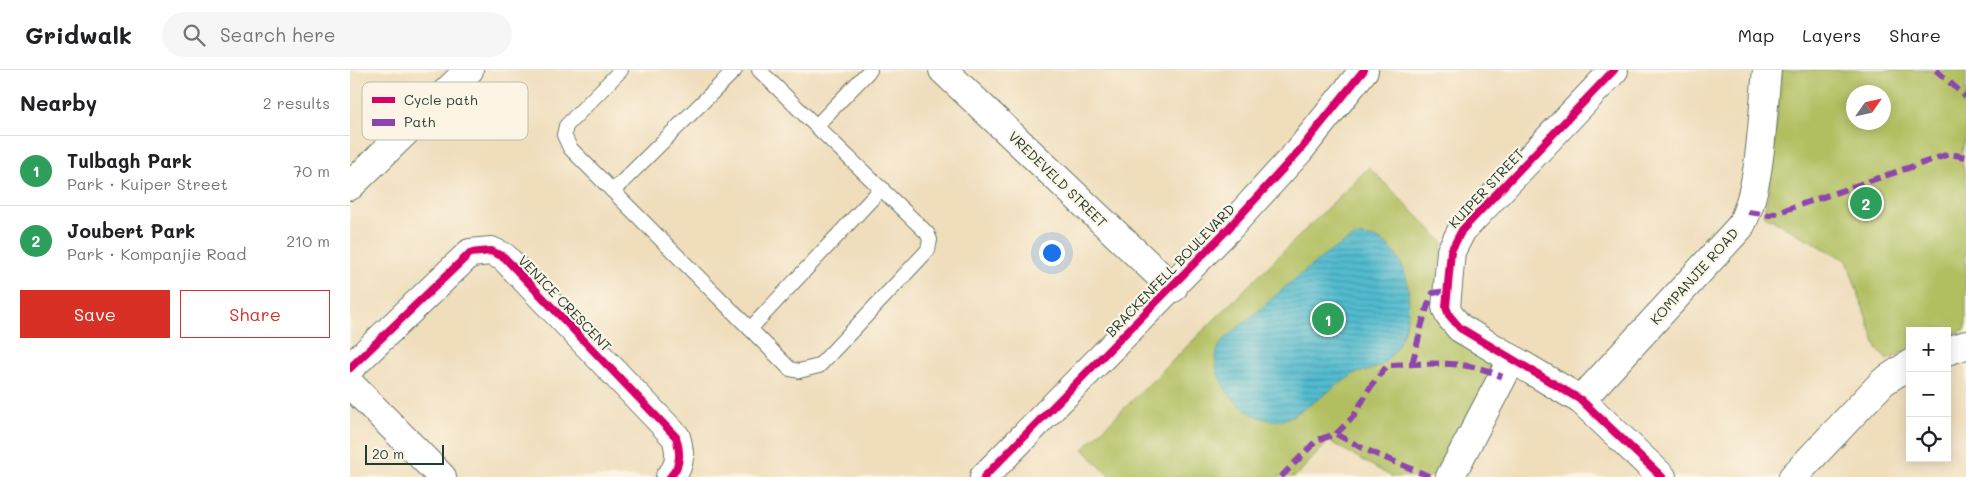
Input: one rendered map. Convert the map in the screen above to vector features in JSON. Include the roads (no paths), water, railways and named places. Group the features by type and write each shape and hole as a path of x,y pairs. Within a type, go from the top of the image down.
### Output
{"street":[{"path":"457,82 469,70"},
{"name":"VREDEVELD STREET","path":"943,70 1172,288"},
{"name":"BRACKENFELL BOULEVARD","path":"984,477 1172,288 1299,151 1364,70"},
{"name":"KUIPER STREET","path":"1614,70 1455,239 1451,251 1445,299 1449,315 1460,328 1581,400 1662,477"},
{"name":"KOMPANJIE ROAD","path":"1581,400 1740,227 1748,212 1754,189 1767,70"},
{"path":"350,186 397,140"},
{"name":"VENICE CRESCENT","path":"350,368 470,253 491,251 504,257 676,437 680,452 678,463 670,477"},
{"path":"1951,350 1966,345"},
{"path":"1450,477 1512,359"},
{"path":"1793,477 1883,382 1906,367"},
{"path":"350,384 442,477"}],"lane":[{"path":"621,70 566,126 564,135 570,148 790,369 799,371 819,366 928,250 930,240 927,233 882,188 759,70"},
{"path":"612,191 735,70"},
{"path":"816,126 870,70"},
{"path":"750,329 882,188"}],"water":[{"path":"1359,236 1376,239 1390,247 1400,261 1406,277 1409,301 1408,314 1405,328 1394,352 1376,368 1354,374 1305,408 1285,419 1272,420 1258,417 1244,409 1223,385 1217,372 1216,358 1220,345 1278,293 1321,258 1348,240"}],"place":[{"name":"Joubert Park","path":"1866,203"},
{"name":"Tulbagh Park","path":"1328,319"}]}
